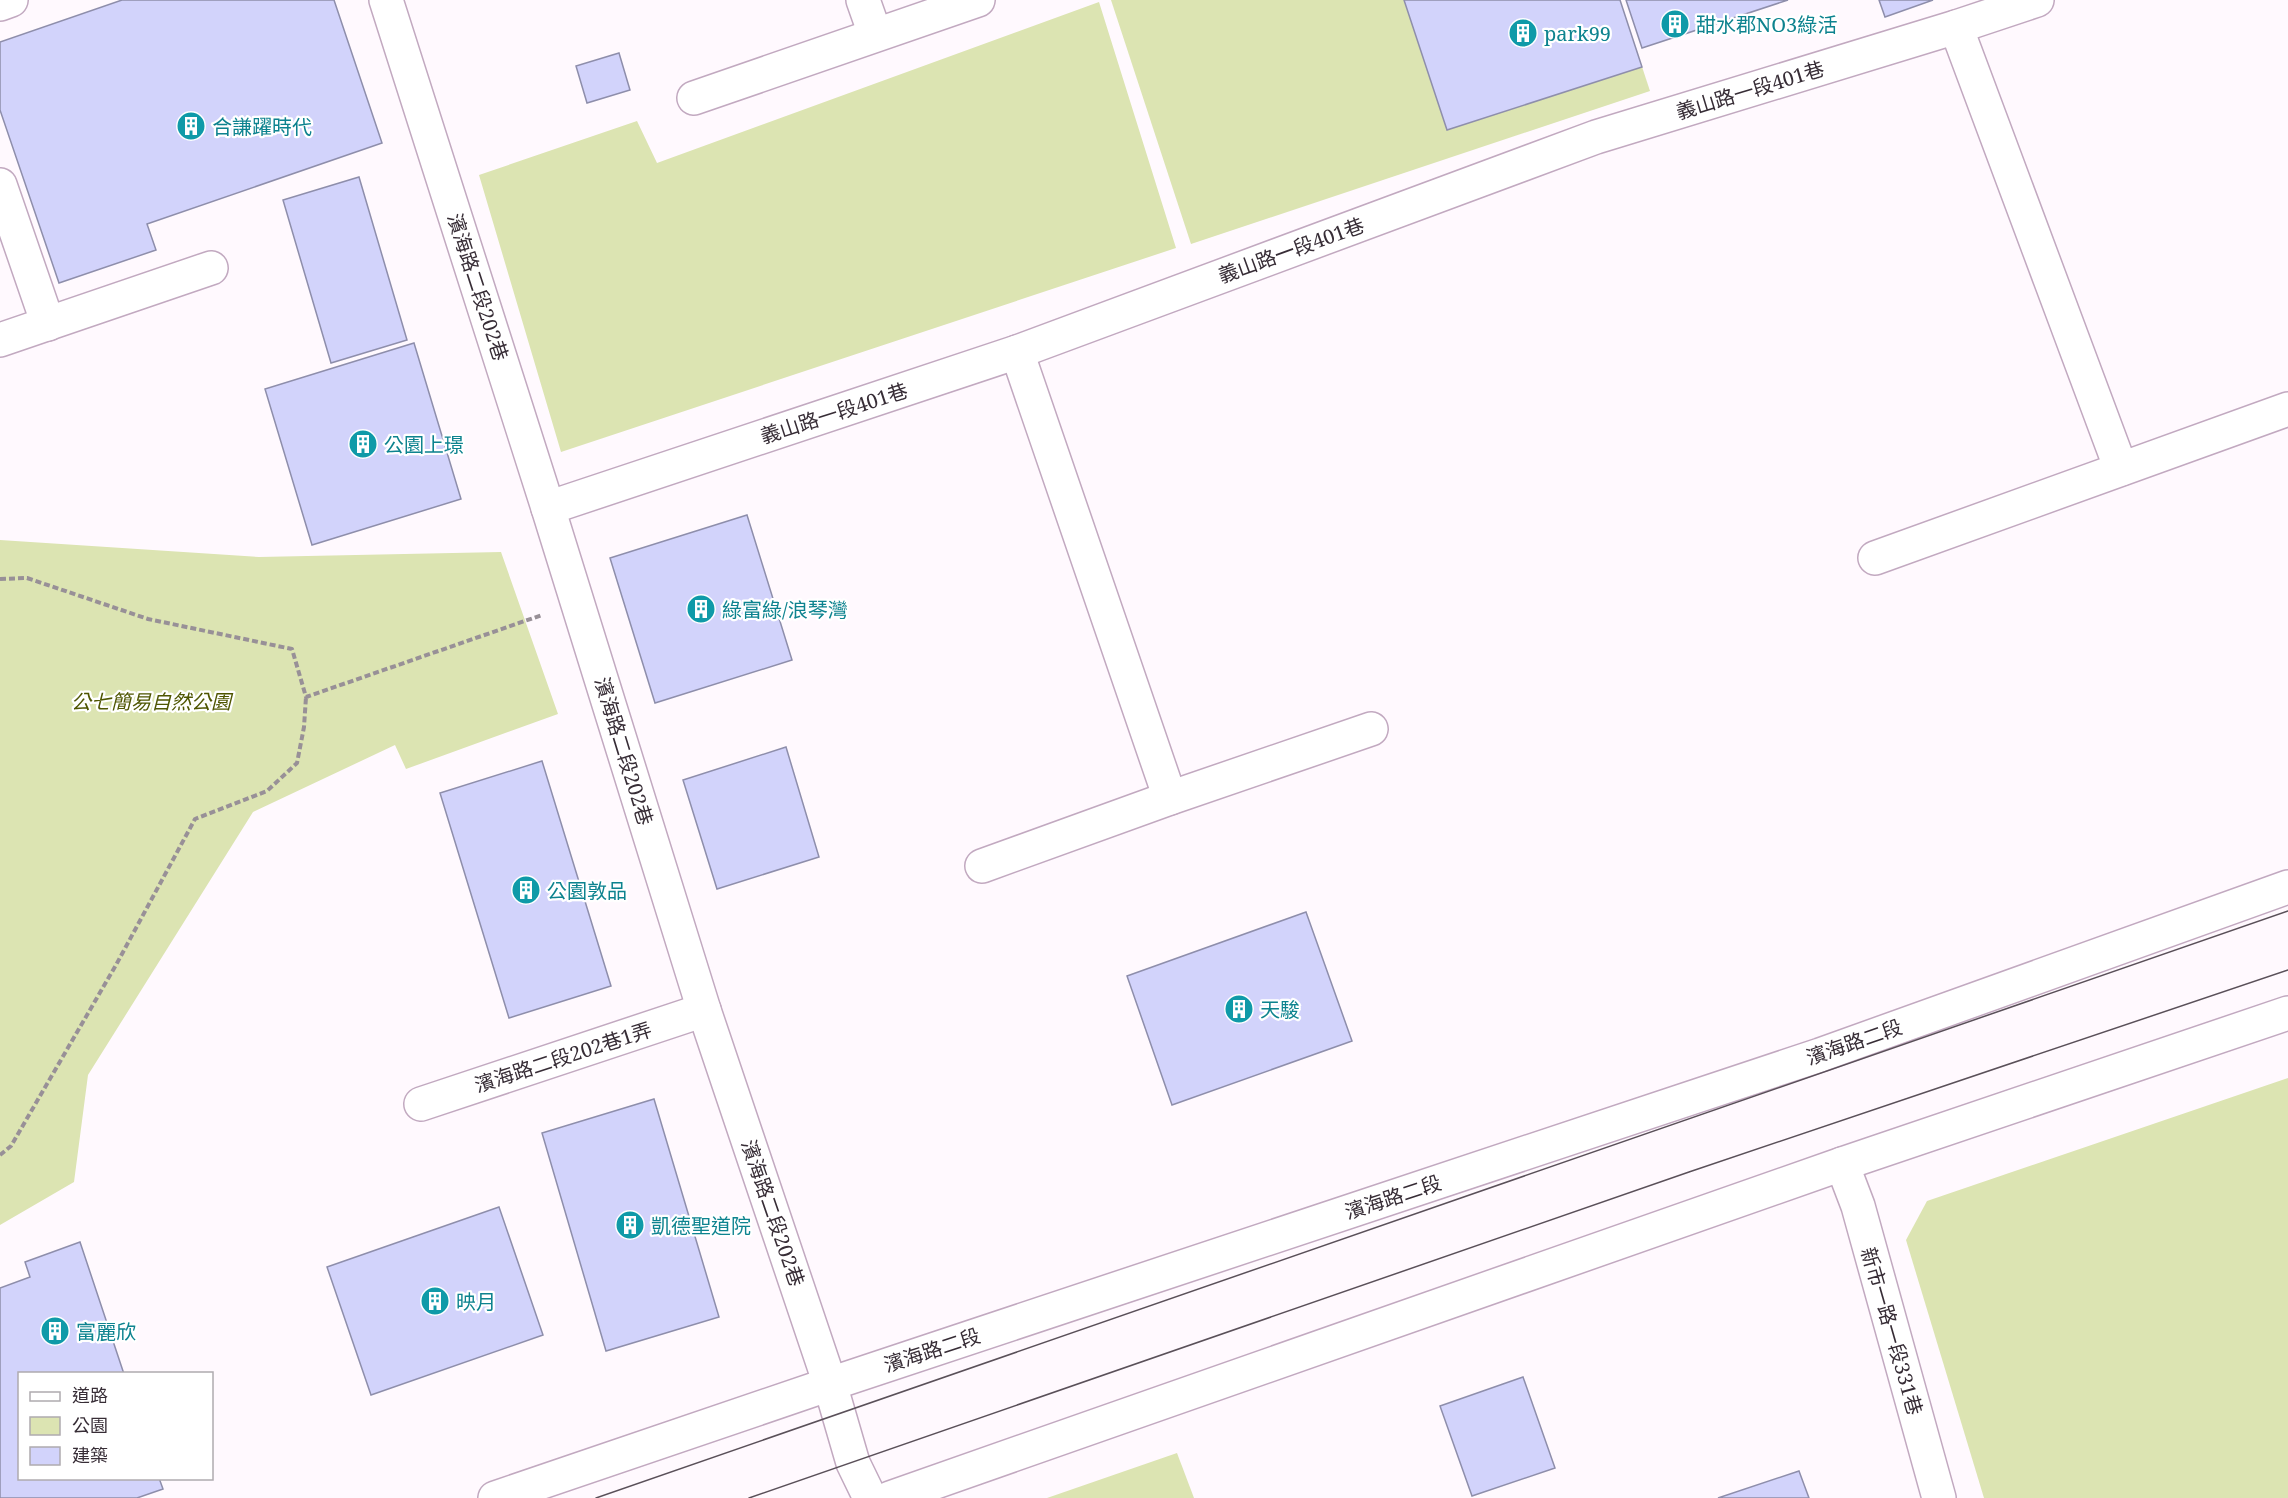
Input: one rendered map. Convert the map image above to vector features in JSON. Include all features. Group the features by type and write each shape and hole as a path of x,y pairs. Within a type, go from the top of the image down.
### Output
{"street":[{"path":"0,4 11,0"},
{"name":"濱海路二段202巷","path":"386,0 549,508 705,1010 830,1384 854,1463 870,1498"},
{"path":"863,0 875,34"},
{"path":"694,98 978,0"},
{"name":"義山路一段401巷","path":"549,508 1017,352 1596,137 2037,0"},
{"path":"1956,27 2121,469"},
{"path":"0,185 48,324"},
{"path":"0,340 211,268"},
{"path":"1017,352 1170,798"},
{"path":"1875,558 2288,410"},
{"path":"982,866 1371,729"},
{"name":"濱海路二段","path":"495,1498 830,1384 1820,1055 2288,887"},
{"name":"濱海路二段202巷1弄","path":"422,1104 705,1010"},
{"path":"890,1498 1842,1164 2288,1013"},
{"name":"新市一路一段331巷","path":"1842,1164 1858,1206 1939,1498"}],"path":[{"path":"0,579 27,578 148,619 292,649 306,697 304,727 297,763 267,791 195,819 116,965 11,1146 0,1155"},
{"path":"306,697 543,615"}],"green space":[{"path":"1111,0 1620,0 1650,91 1191,244"},
{"path":"1099,2 1176,248 561,452 479,175 637,121 657,163"},
{"name":"公七簡易自然公園","path":"0,540 259,557 501,552 558,714 406,769 395,745 253,812 88,1075 74,1182 0,1225"},
{"path":"2288,1078 2288,1498 1984,1498 1906,1240 1927,1201"},
{"path":"1177,1453 1194,1498 1047,1498"}],"building":[{"name":"合謙躍時代","path":"122,0 334,0 382,143 147,224 156,250 59,283 0,110 0,42"},
{"name":"park99","path":"1404,0 1620,0 1642,67 1447,130"},
{"name":"甜水郡NO3綠活","path":"1626,0 1788,0 1642,48"},
{"path":"1879,0 1933,0 1885,17"},
{"path":"619,53 630,90 587,103 576,66"},
{"path":"359,177 407,340 331,363 283,200"},
{"name":"公園上璟","path":"414,343 461,499 312,545 265,389"},
{"name":"綠富綠/浪琴灣","path":"747,515 792,660 655,703 610,558"},
{"path":"786,747 819,857 717,889 683,780"},
{"name":"公園敦品","path":"542,761 611,986 509,1018 440,793"},
{"name":"天駿","path":"1306,912 1352,1041 1172,1105 1127,976"},
{"name":"凱德聖道院","path":"654,1099 719,1317 606,1351 542,1133"},
{"name":"映月","path":"499,1207 543,1335 371,1395 327,1267"},
{"name":"富麗欣","path":"80,1242 123,1372 18,1372 18,1480 160,1480 163,1489 137,1498 0,1498 0,1288 30,1277 25,1262"},
{"path":"1523,1377 1555,1468 1472,1496 1440,1406"},
{"path":"1799,1471 1809,1498 1718,1498"}],"tram line":[{"path":"596,1498 2288,911"},
{"path":"749,1498 1689,1172 2288,970"}],"place":[{"name":"甜水郡NO3綠活","path":"1675,24"},
{"name":"park99","path":"1523,33"},
{"name":"合謙躍時代","path":"191,126"},
{"name":"公園上璟","path":"363,444"},
{"name":"綠富綠/浪琴灣","path":"701,609"},
{"name":"公園敦品","path":"526,890"},
{"name":"天駿","path":"1239,1009"},
{"name":"凱德聖道院","path":"630,1225"},
{"name":"映月","path":"435,1301"},
{"name":"富麗欣","path":"55,1331"}]}
